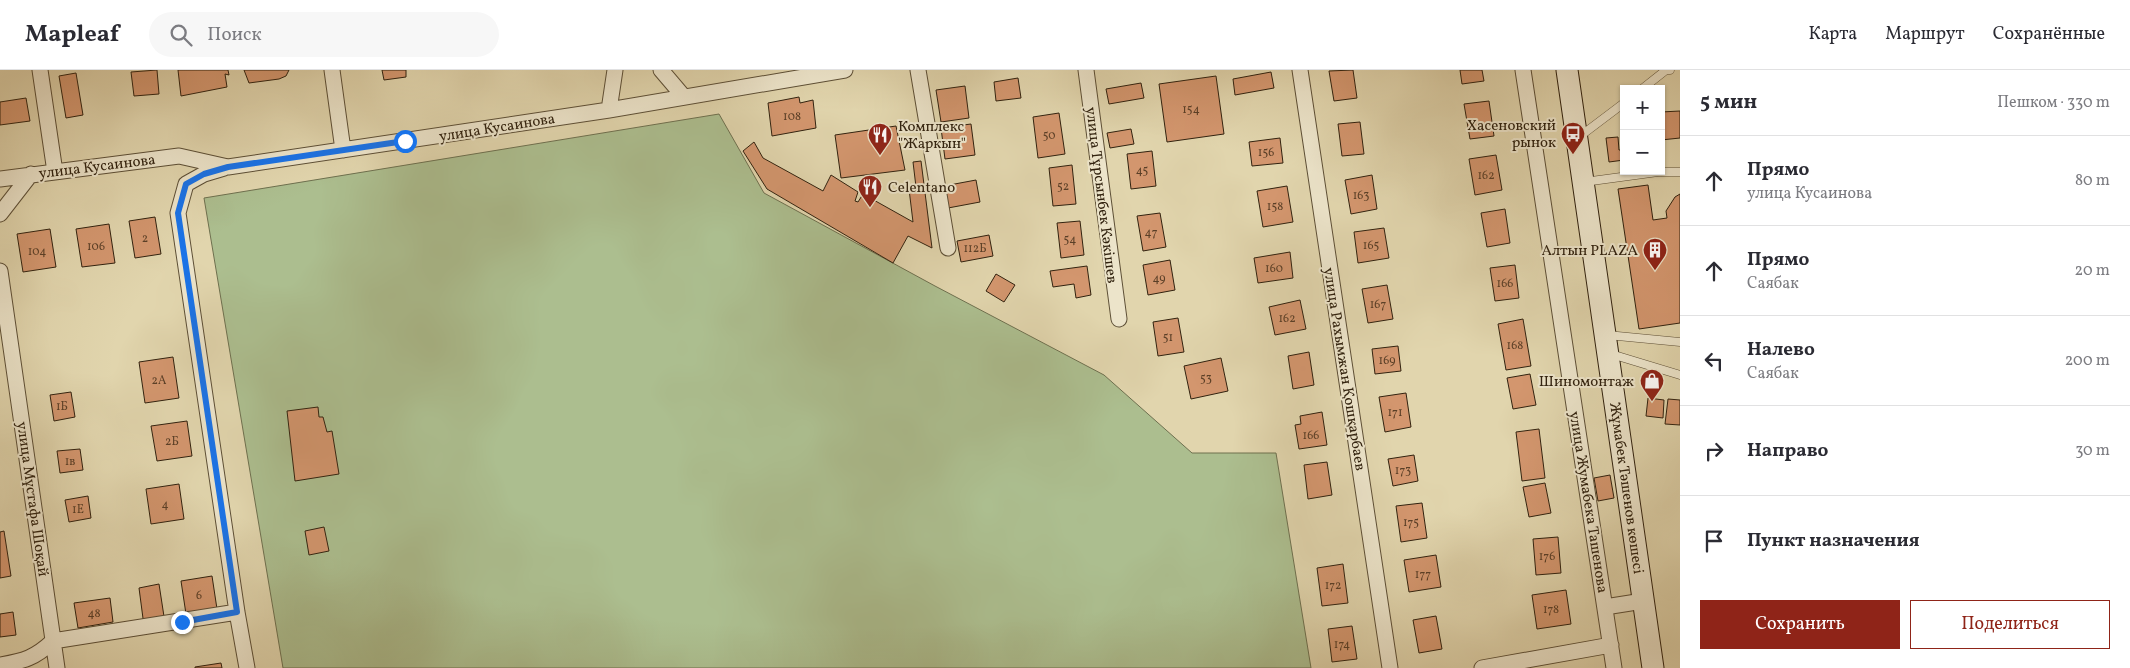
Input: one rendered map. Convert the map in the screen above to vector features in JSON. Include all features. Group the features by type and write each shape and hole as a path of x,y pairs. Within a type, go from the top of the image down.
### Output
{"main road":[{"name":"Жұмабек Тәшенов көшесі","path":"1567,70 1653,668"}],"street":[{"path":"40,70 55,172"},
{"path":"332,70 343,150"},
{"path":"609,110 614,70"},
{"path":"661,70 684,97"},
{"name":"улица Кусаинова","path":"0,179 179,156 228,167 609,110 845,70"},
{"path":"918,70 948,248"},
{"name":"улица Тұрсынбек Кәкішев","path":"1086,70 1119,320"},
{"name":"улица Рахымжан Қошқарбаев","path":"1300,70 1390,668"},
{"name":"улица Жумабека Ташенова","path":"1523,70 1614,668"},
{"path":"228,167 204,174 186,184 178,213 247,668"},
{"path":"0,214 31,174"},
{"name":"улица Мұстафа Шоқай","path":"0,271 58,668"},
{"path":"1605,606 1643,601"},
{"path":"0,664 25,661 42,652 53,641 237,612"},
{"path":"1482,668 1611,645"}],"lane":[{"path":"1647,85 1668,70"},
{"path":"1578,139 1620,106"},
{"path":"1584,182 1658,172 1680,172"},
{"path":"1607,344 1680,342"},
{"path":"1607,344 1680,375"}],"green space":[{"path":"719,114 764,193 1104,375 1192,453 1276,453 1311,668 283,668 204,198"}],"building":[{"path":"157,70 159,94 134,96 131,72"},
{"path":"178,70 228,70 229,75 225,74 227,87 181,96"},
{"path":"244,70 289,70 286,76 279,79 249,83"},
{"path":"382,70 406,70 406,77 384,80"},
{"path":"1353,70 1357,98 1334,101 1329,71"},
{"path":"1460,70 1482,70 1484,81 1462,84"},
{"path":"1271,72 1274,88 1235,95 1233,79"},
{"path":"76,73 83,115 66,118 59,76"},
{"path":"1216,76 1224,134 1167,142 1159,84"},
{"path":"1018,78 1021,98 996,101 994,82"},
{"path":"1141,83 1144,98 1109,104 1106,89"},
{"path":"965,86 969,118 941,122 936,90"},
{"path":"799,97 800,103 813,100 816,128 772,136 768,103"},
{"path":"26,98 30,121 0,125 0,102"},
{"path":"1489,101 1494,136 1470,139 1464,104"},
{"path":"1680,111 1680,138 1665,140 1665,112"},
{"path":"1059,113 1065,154 1038,158 1033,117"},
{"path":"1360,122 1364,154 1342,156 1338,124"},
{"path":"971,124 975,155 945,159 941,128"},
{"path":"896,126 905,170 841,178 835,135"},
{"path":"1131,129 1134,144 1110,148 1107,133"},
{"path":"1618,137 1620,161 1609,162 1606,138"},
{"path":"1280,138 1283,163 1252,166 1249,142"},
{"path":"754,142 763,158 823,191 831,175 858,192 855,201 858,202 863,194 913,222 909,189 916,187 913,162 921,161 932,248 908,236 893,263 767,189 743,151"},
{"path":"1152,151 1156,186 1131,189 1127,154"},
{"path":"1496,155 1502,190 1475,195 1469,159"},
{"path":"1072,165 1076,204 1053,206 1049,168"},
{"path":"1372,175 1377,209 1351,214 1345,180"},
{"path":"976,180 980,202 948,208 944,186"},
{"name":"Алтын PLAZA","path":"1648,185 1653,220 1667,218 1666,211 1675,197 1680,194 1680,323 1639,329 1618,189"},
{"path":"1287,186 1293,222 1263,227 1257,191"},
{"path":"1505,209 1510,243 1487,247 1481,213"},
{"path":"1160,213 1166,247 1143,251 1137,216"},
{"path":"155,217 161,254 135,258 129,221"},
{"path":"1080,221 1084,255 1061,258 1057,223"},
{"path":"109,224 115,263 82,267 76,229"},
{"path":"1384,228 1389,258 1358,263 1354,232"},
{"path":"50,229 56,267 23,272 17,234"},
{"path":"989,235 993,256 961,262 957,241"},
{"path":"1290,252 1293,278 1258,283 1254,258"},
{"path":"1170,260 1175,290 1148,295 1143,265"},
{"path":"1515,265 1519,298 1495,301 1490,268"},
{"path":"1087,266 1091,295 1076,298 1074,284 1053,287 1050,271"},
{"path":"996,274 1015,285 1004,302 986,291"},
{"path":"1387,285 1393,319 1368,323 1362,289"},
{"path":"1300,300 1306,329 1275,335 1269,307"},
{"path":"1178,318 1184,352 1158,356 1153,322"},
{"path":"1523,319 1531,366 1506,370 1498,324"},
{"path":"1398,346 1401,371 1375,374 1372,349"},
{"path":"1309,352 1314,385 1293,389 1288,356"},
{"path":"173,357 179,398 145,403 139,362"},
{"path":"1221,358 1228,391 1191,399 1184,366"},
{"path":"1530,374 1536,405 1513,409 1507,378"},
{"path":"71,392 75,417 54,421 50,395"},
{"path":"1406,393 1411,427 1385,432 1379,397"},
{"path":"1648,398 1664,400 1663,418 1646,416"},
{"path":"1668,399 1680,400 1680,425 1665,424"},
{"path":"318,407 319,417 323,417 327,432 332,431 339,474 295,481 287,411"},
{"path":"1322,412 1327,445 1299,449 1295,425 1301,424 1300,416"},
{"path":"187,421 192,456 157,461 151,426"},
{"path":"1539,429 1545,478 1522,481 1516,432"},
{"path":"80,449 83,470 60,473 57,451"},
{"path":"1414,455 1418,481 1393,486 1388,459"},
{"path":"1327,462 1332,495 1308,499 1304,465"},
{"path":"1610,475 1614,498 1598,501 1594,478"},
{"path":"1545,483 1551,513 1529,517 1523,487"},
{"path":"179,484 184,519 151,524 146,489"},
{"path":"88,496 91,518 69,522 65,500"},
{"path":"1422,503 1427,538 1401,542 1396,506"},
{"path":"324,527 329,551 309,555 305,531"},
{"path":"4,531 11,576 0,578 0,532"},
{"path":"1558,537 1561,573 1536,575 1533,539"},
{"path":"1436,555 1441,587 1409,592 1404,560"},
{"path":"1343,564 1348,603 1322,606 1317,568"},
{"path":"212,576 217,609 186,614 181,581"},
{"path":"159,584 165,623 144,626 139,588"},
{"path":"1566,590 1571,624 1537,629 1532,595"},
{"path":"110,598 113,622 78,628 74,603"},
{"path":"13,612 16,635 0,637 0,614"},
{"path":"1436,616 1442,649 1419,653 1413,620"},
{"path":"1352,626 1357,659 1332,662 1328,629"},
{"path":"221,663 222,668 195,668 195,667"}],"place":[{"name":"Хасеновский рынок","path":"1573,155"},
{"name":"Комплекс \"Жаркын\"","path":"880,156"},
{"name":"Celentano","path":"870,208"},
{"name":"Алтын PLAZA","path":"1655,271"},
{"name":"Шиномонтаж","path":"1652,402"}],"route":[{"path":"182,622 237,612 178,213 186,184 204,174 228,167 405,141"}]}
